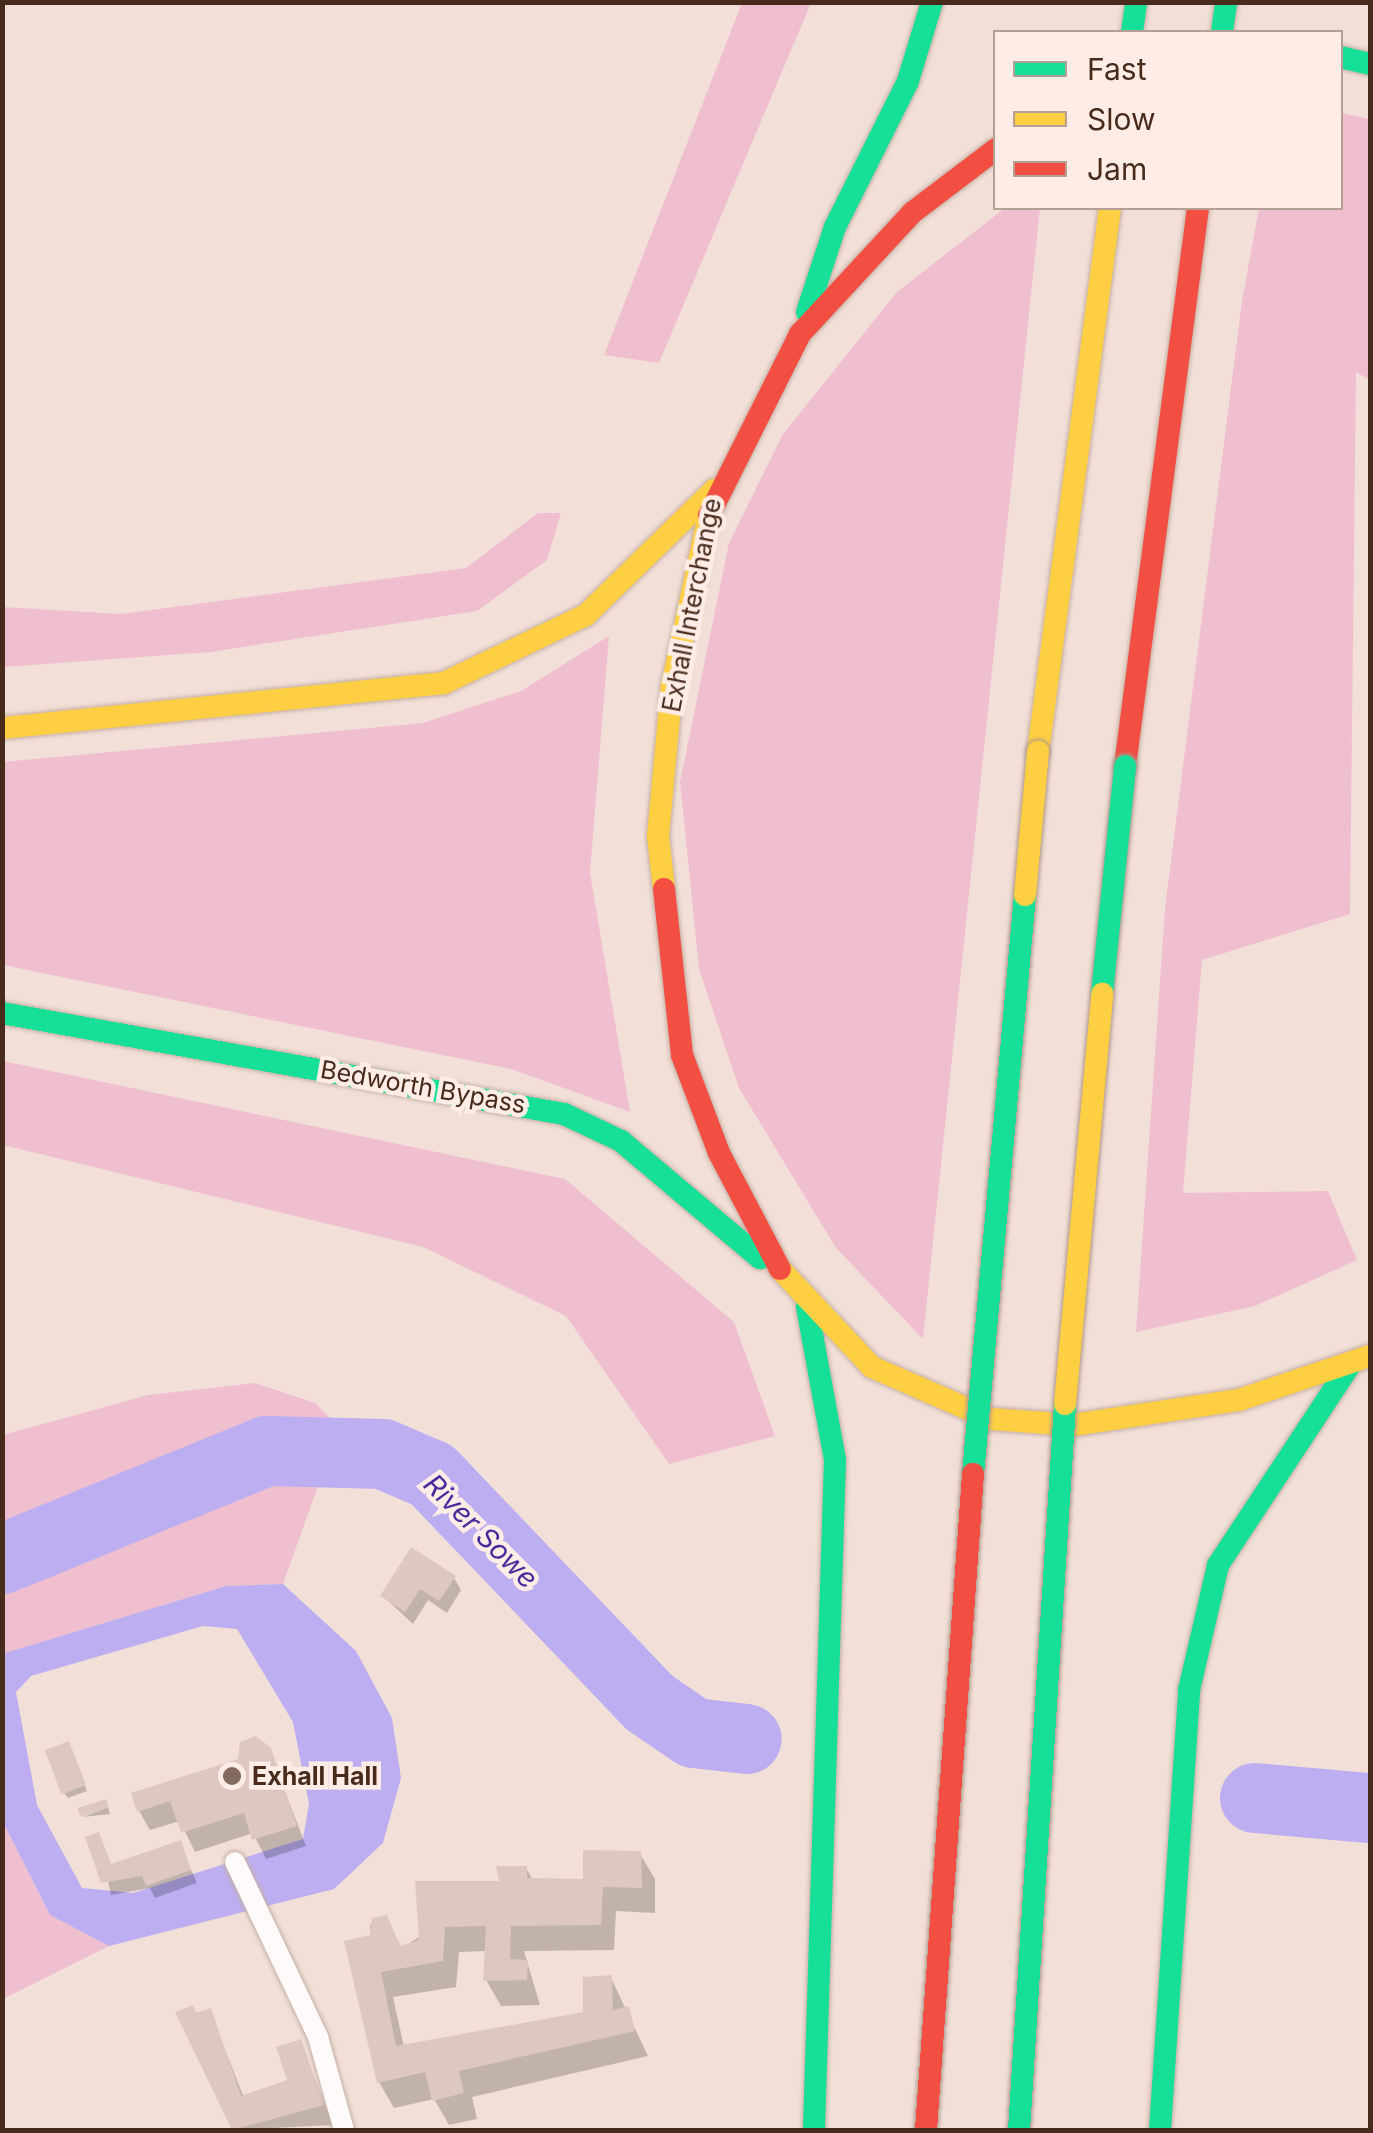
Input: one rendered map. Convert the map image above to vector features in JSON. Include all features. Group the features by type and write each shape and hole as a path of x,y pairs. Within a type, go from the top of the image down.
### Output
{"highway":[{"path":"800,334 835,227 908,82 932,2"},
{"path":"1132,30 1136,2"},
{"path":"1222,30 1226,2"},
{"path":"1343,58 1370,64"},
{"name":"Exhall Interchange","path":"993,152 912,212 800,334 714,490 672,686 658,836 670,1000 719,1153 788,1284 807,1307 872,1367 991,1419 1072,1425 1154,1415 1360,1360"},
{"path":"926,2130 950,1736 1038,752 1110,210"},
{"path":"1019,2130 1073,1271 1125,766 1198,210"},
{"path":"2,728 444,684 586,615 714,490"},
{"name":"Bedworth Bypass","path":"2,1013 564,1114 674,1180 788,1284"},
{"path":"807,1307 836,1460 814,2130"},
{"path":"1160,2130 1189,1690 1218,1565 1360,1360"}],"lane":[{"path":"235,1862 254,1912 318,2037 344,2130"}],"shaded area":[{"path":"742,3 811,3 659,363 604,355"},
{"path":"1343,113 1370,119 1370,380 1356,372 1350,914 1202,960 1183,1193 1328,1191 1357,1260 1255,1306 1136,1332 1165,908 1242,301 1259,210 1343,210"},
{"path":"1002,210 1040,210 923,1339 836,1248 739,1088 699,969 680,782 729,543 783,434 897,292"},
{"path":"538,513 561,513 547,560 477,611 211,652 3,667 3,607 121,614 466,568"},
{"path":"609,636 590,873 630,1112 511,1069 3,965 2,762 423,723 521,691"},
{"path":"3,1061 565,1179 734,1322 775,1436 669,1464 566,1316 423,1247 3,1145"},
{"path":"255,1383 315,1403 339,1427 283,1584 226,1586 3,1654 3,1435 148,1395"},
{"path":"283,1584 356,1651 392,1718 401,1778 383,1843 334,1889 109,1946 50,1915 2,1820 2,1654 226,1586","holes":["203,1626 237,1629 293,1722 309,1804 303,1839 133,1893 82,1888 37,1805 16,1692 31,1676"]},
{"path":"2,1820 50,1915 109,1946 3,1999"}],"building":[{"path":"411,1547 456,1576 439,1601 420,1589 405,1612 380,1596"},
{"name":"Exhall Hall","path":"256,1736 271,1748 297,1826 252,1840 244,1813 181,1833 170,1801 137,1812 131,1793 238,1759 240,1742"},
{"path":"69,1741 86,1785 62,1794 45,1750"},
{"path":"106,1799 109,1808 80,1817 77,1808"},
{"path":"99,1832 111,1864 181,1840 191,1870 146,1886 142,1876 101,1883 85,1837"},
{"path":"583,1850 641,1851 642,1888 603,1887 601,1925 511,1926 510,1959 528,1960 527,1980 483,1981 486,1926 445,1927 443,1961 381,1972 396,2046 583,2012 583,1977 612,1975 613,2010 629,2006 635,2031 459,2071 464,2093 432,2101 425,2072 377,2083 344,1941 370,1935 372,1918 387,1915 400,1946 419,1940 415,1881 499,1881 496,1866 527,1866 527,1878 583,1879"},
{"path":"193,2005 196,2013 211,2008 241,2096 287,2080 276,2047 301,2039 324,2105 232,2130 175,2012"}],"waterway":[{"name":"River Sowe","path":"2,1559 267,1451 383,1454 432,1475 650,1703 694,1733 747,1739"},
{"name":"River Sowe","path":"1255,1798 1370,1808"}],"traffic: fast":[{"path":"807,312 835,227 908,81 932,2"},
{"path":"1132,30 1136,2"},
{"path":"1222,30 1226,2"},
{"path":"1343,58 1370,64"},
{"path":"1102,994 1125,766"},
{"path":"973,1474 1025,895"},
{"path":"2,1013 564,1114 621,1141 760,1258"},
{"path":"807,1307 835,1460 814,2130"},
{"path":"1160,2130 1189,1690 1218,1565 1350,1365"},
{"path":"1019,2130 1065,1404"}],"traffic: slow":[{"path":"1038,752 1110,210"},
{"path":"2,728 444,683 586,615 714,490"},
{"path":"664,889 658,836 672,686 709,515"},
{"path":"1025,895 1038,752"},
{"path":"1065,1404 1102,994"},
{"path":"780,1269 872,1367 991,1419 1073,1425 1239,1400 1370,1356"}],"traffic: jam":[{"path":"709,515 800,334 913,212 993,151"},
{"path":"1125,766 1198,210"},
{"path":"664,889 682,1055 719,1153 780,1269"},
{"path":"926,2130 973,1474"}],"place":[{"name":"Exhall Hall","path":"232,1776"}]}
